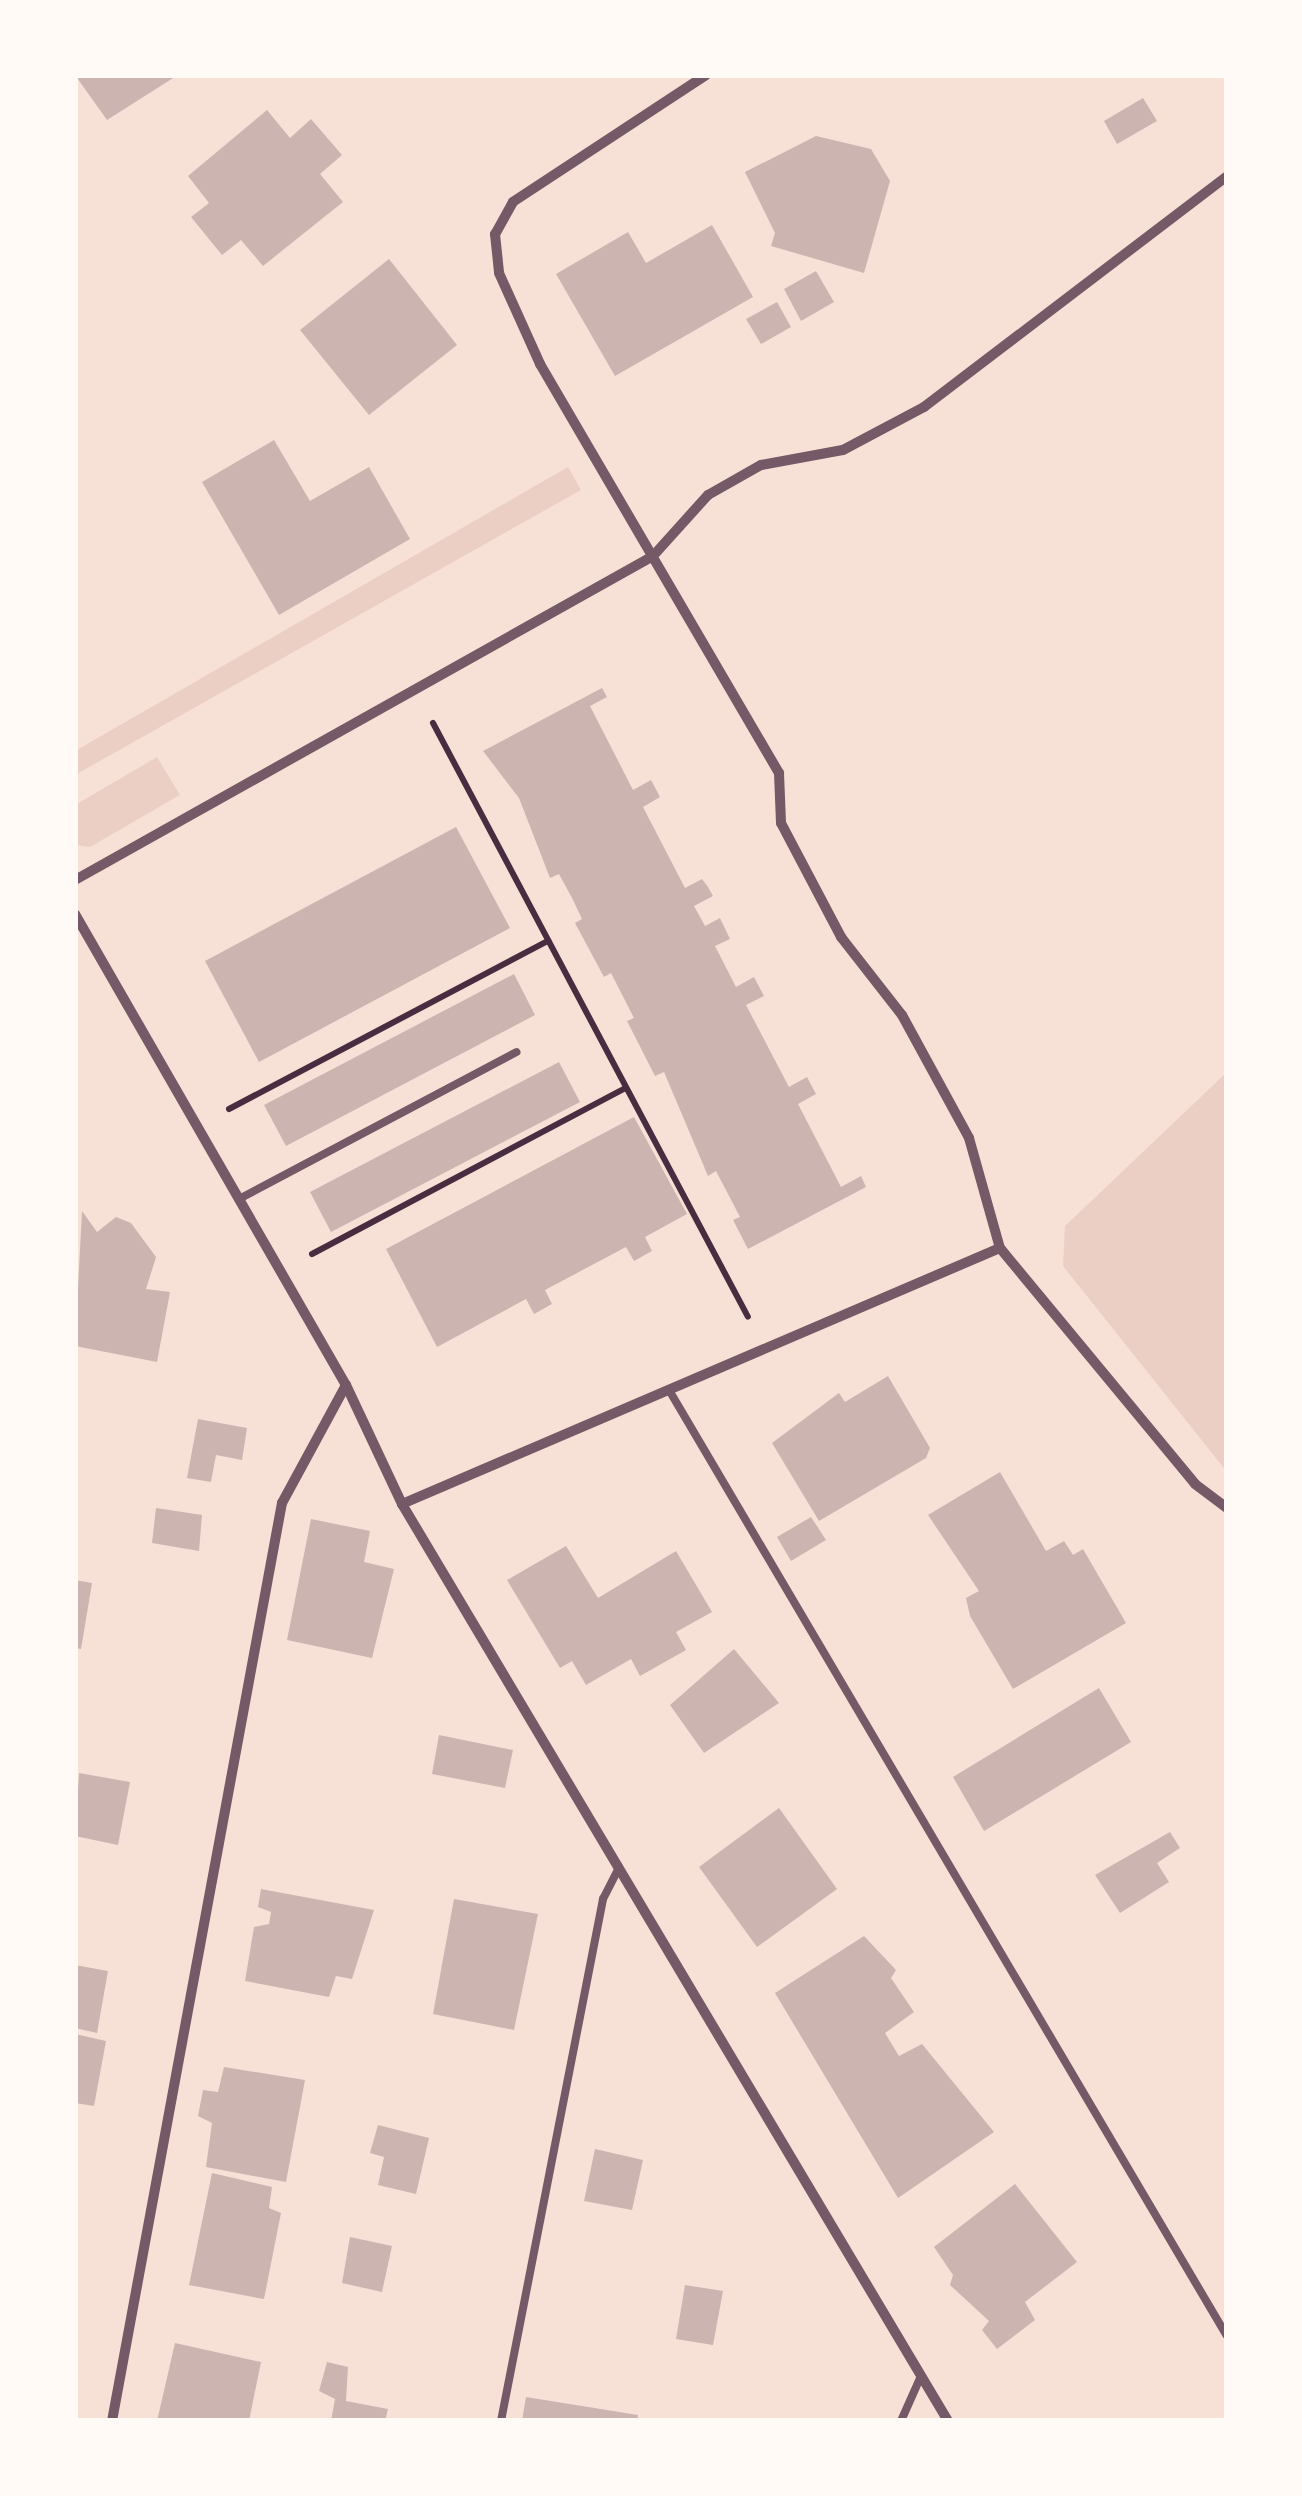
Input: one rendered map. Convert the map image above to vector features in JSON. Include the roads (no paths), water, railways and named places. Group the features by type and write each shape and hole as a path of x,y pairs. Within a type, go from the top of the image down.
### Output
{"street":[{"path":"706,75 512,202 495,234 499,273 540,364 779,774 781,823 842,936 902,1015 969,1138 1000,1248 1195,1484 1227,1508"},
{"path":"75,880 653,556 708,495 761,464 843,450 924,407 1227,176"},
{"path":"75,914 346,1385 402,1504 948,2421"},
{"path":"402,1504 1000,1248"},
{"path":"112,2421 282,1503 346,1385"}],"lane":[{"path":"240,1199 518,1052"},
{"path":"668,1390 1227,2336"},
{"path":"501,2421 603,1899 619,1868"},
{"path":"901,2421 921,2376"}]}
